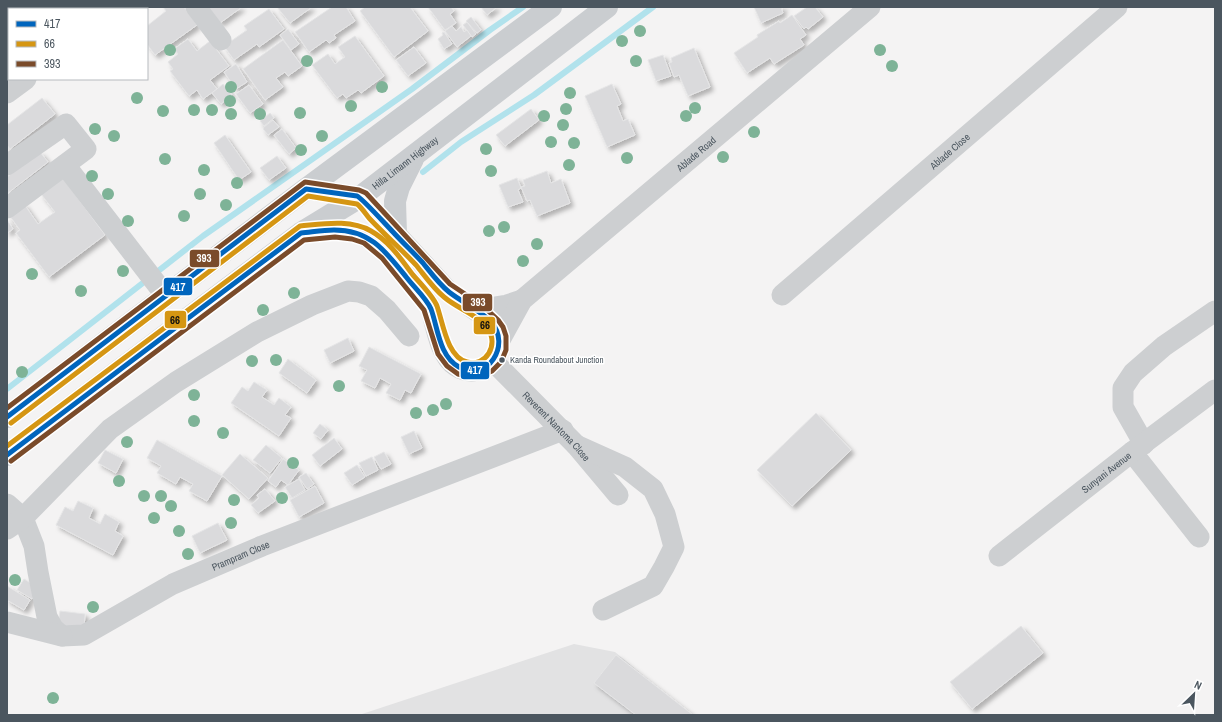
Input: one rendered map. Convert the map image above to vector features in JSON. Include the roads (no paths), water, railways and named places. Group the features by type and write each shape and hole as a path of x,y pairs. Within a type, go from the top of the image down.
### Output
{"main road":[{"path":"7,417 306,189 551,7"},
{"name":"Hilla Limann Highway","path":"14,449 301,233 360,197 607,7"},
{"path":"396,234 395,200 399,187 415,156"},
{"path":"7,471 14,449"}],"street":[{"path":"196,7 221,40"},
{"name":"Ablade Road","path":"500,340 522,300 870,7"},
{"name":"Ablade Close","path":"782,295 1117,7"},
{"path":"7,93 25,80"},
{"path":"7,166 66,124 86,149 7,208"},
{"path":"65,165 166,296"},
{"path":"301,233 335,230 354,232 368,237 387,253 430,307 444,351 452,364 458,368 473,371 481,369 493,361 500,347 500,340 495,326 490,320 449,292 360,197 306,189"},
{"path":"15,523 110,429 176,382 257,332 312,305 348,290 359,292 371,296 387,310 409,336"},
{"name":"Ablade Road","path":"476,310 507,305 522,300"},
{"path":"1199,537 1138,448 1123,407 1123,388 1133,373 1164,346 1215,311"},
{"name":"Reverent Nantoma Close","path":"493,361 569,438 618,495"},
{"name":"Sunyani Avenue","path":"999,556 1215,390"},
{"path":"569,438 625,467 653,489 665,514 674,547 653,586 603,610"},
{"name":"Prampram Close","path":"7,622 62,636 84,635 173,584 241,555 569,438"},
{"path":"7,504 15,523 34,546 47,617 53,628 62,636"}],"waterway":[{"path":"7,389 203,236 412,89 523,7"},
{"path":"423,172 461,142 534,95 653,7"}],"place":[{"name":"Kanda Roundabout Junction","path":"502,360"}]}
